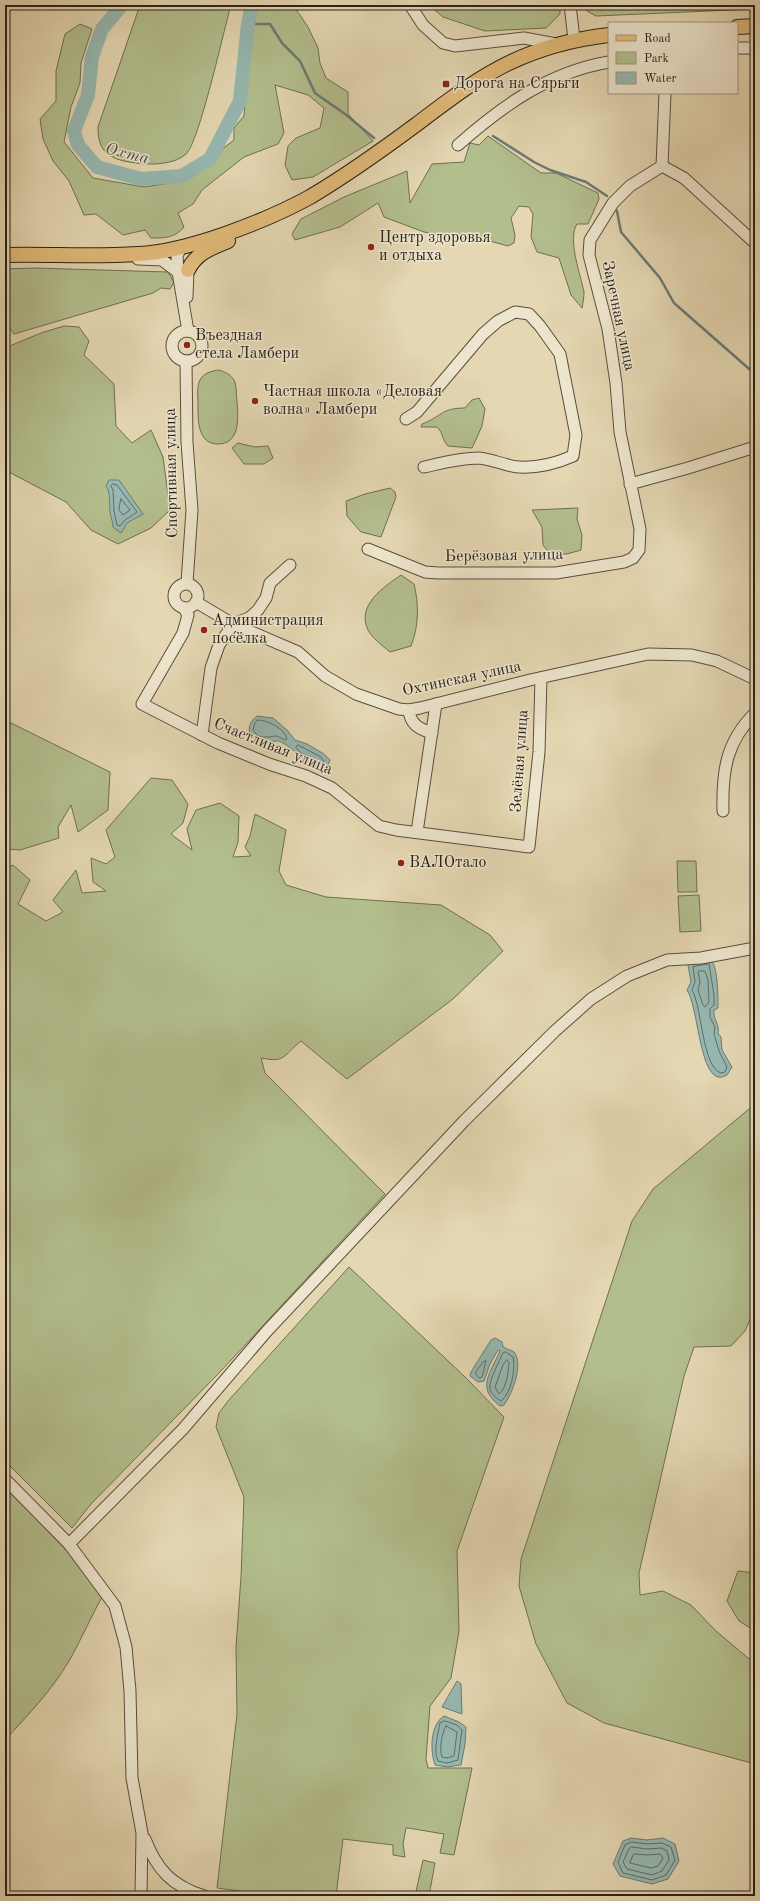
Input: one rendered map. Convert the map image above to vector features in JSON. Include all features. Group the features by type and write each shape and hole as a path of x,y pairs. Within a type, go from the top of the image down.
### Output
{"main road":[{"path":"738,27 755,26"},
{"path":"5,255 124,254 154,252 181,247 264,218 310,197 381,150 455,96 509,63 574,39 608,35"},
{"path":"183,271 200,254 248,232 264,218"},
{"path":"181,247 188,255 183,271"}],"street":[{"path":"410,5 423,25 443,43 455,46 524,38 557,45"},
{"path":"570,5 574,39"},
{"path":"738,48 755,48"},
{"path":"458,145 495,114 538,85 572,71 608,62"},
{"path":"665,94 662,166 684,178 755,243"},
{"name":"Заречная улица","path":"639,550 640,529 620,432 608,329 594,277 590,255 590,240 613,203 630,186 662,166"},
{"path":"124,254 137,259 162,260 183,271 187,326 176,337 172,344 174,352 179,358 186,361 194,360 200,355 203,348 202,342 197,334 187,326"},
{"path":"406,419 417,412 483,334 498,321 515,312 529,314 540,326 560,354 576,435 573,456 559,462 537,466 519,467 481,458 466,458 424,467"},
{"name":"Спортивная улица","path":"186,361 187,442 192,510 187,583"},
{"path":"630,484 755,447"},
{"name":"Берёзовая улица","path":"368,549 425,572 438,573 556,573 624,562 633,558 639,550"},
{"path":"202,735 211,668 219,645 233,624 249,618 258,610 266,598 270,583 290,565"},
{"path":"187,583 196,588 198,593 196,602 190,608 178,606 173,595 179,585 187,583"},
{"name":"Охтинская улица","path":"196,602 233,624 298,652 325,676 356,694 386,705 409,710 648,654 672,653 692,655 717,661 755,679"},
{"name":"Счастливая улица","path":"184,608 188,615 182,633 142,704 202,735 269,764 306,776 332,788 379,826 529,847"},
{"name":"Зелёная улица","path":"529,847 539,752 541,678"},
{"path":"417,832 436,704"},
{"path":"409,710 413,724 418,728 432,733"},
{"path":"723,811 724,768 732,747 742,728 755,713"},
{"path":"69,1544 182,1429 267,1331 464,1122 555,1031 591,999 627,976 667,960 701,958 755,948"},
{"path":"5,1479 69,1544 115,1606 126,1647 130,1691 132,1778 142,1833 141,1896"},
{"path":"142,1833 160,1870 174,1882 204,1896"}],"green space":[{"path":"140,5 231,5 198,129 186,154 173,161 165,163 148,164 117,159 104,150 98,134 98,127"},
{"path":"254,5 293,5 308,27 318,48 320,63 326,78 348,92 348,114 373,141 313,177 292,180 285,165 288,146 296,138 320,128 324,108 308,95 275,85 284,133 278,144 244,157 202,190 193,204 178,213 184,227 181,231 165,237 151,238 145,230 123,235 96,214 84,215 69,181 53,161 43,139 40,119 56,101 56,71 65,34 80,24 92,29 81,63 80,83 71,107 64,142 93,178 144,187 183,181 208,165 221,150 234,140 234,128 244,116 249,32"},
{"path":"429,5 560,5 560,14 546,28 485,31 443,17"},
{"path":"587,5 755,5 755,9 596,16 587,11"},
{"path":"488,136 541,173 556,173 598,193 599,199 588,224 577,224 574,231 574,248 584,292 582,308 571,295 559,258 537,252 531,237 533,214 529,207 519,206 511,218 515,235 514,243 508,246 479,238 460,238 424,232 384,217 378,203 340,227 295,240 292,234 301,219 344,197 407,171 410,203 432,164 464,162 470,143 479,145"},
{"path":"35,268 168,272 174,282 170,289 161,288 153,293 14,334 5,322 5,269"},
{"path":"64,326 79,327 89,341 84,355 114,384 116,426 132,443 151,430 163,457 170,510 151,528 118,544 91,530 66,502 5,470 5,348 41,333"},
{"path":"219,370 231,376 235,382 238,421 235,434 231,439 219,444 206,440 200,430 198,417 198,386 202,377 210,372"},
{"path":"479,398 485,409 482,426 472,448 448,446 437,427 421,427 422,424 446,411 457,408 465,408 472,400"},
{"path":"238,443 255,447 268,446 273,458 264,464 244,464 232,448"},
{"path":"390,488 395,492 396,497 381,537 361,532 347,516 346,501 365,494"},
{"path":"578,508 577,519 582,535 581,550 567,554 550,554 543,545 542,527 532,510"},
{"path":"401,575 414,584 417,599 416,631 411,646 390,652 378,642 368,630 365,621 366,613 369,605 380,591"},
{"path":"5,720 110,772 108,810 78,832 71,805 58,827 59,838 20,850 5,849"},
{"path":"151,778 172,780 188,804 183,823 171,834 192,850 187,829 196,810 220,803 239,816 238,842 233,857 251,856 245,847 250,836 255,814 286,830 279,871 286,885 326,897 441,905 490,935 503,951 453,999 347,1079 301,1041 279,1059 275,1060 261,1058 265,1073 385,1194 220,1372 91,1504 72,1528 5,1461 5,869 13,865 30,880 18,904 46,921 63,912 53,900 76,870 82,893 106,891 93,882 91,858 106,864 115,857 106,830"},
{"path":"677,861 696,861 697,892 678,892"},
{"path":"699,895 701,931 680,932 678,896"},
{"path":"755,1104 755,1308 745,1331 731,1346 694,1347 684,1376 639,1573 640,1595 663,1591 691,1605 716,1631 748,1658 755,1660 755,1764 604,1723 567,1703 536,1644 519,1586 521,1559 632,1221 653,1189"},
{"path":"349,1267 465,1377 504,1417 457,1551 459,1631 451,1678 430,1706 426,1759 428,1768 472,1768 454,1855 440,1853 444,1834 406,1828 403,1844 405,1857 393,1855 393,1845 343,1839 336,1896 276,1896 217,1888 237,1714 236,1647 241,1577 244,1497 216,1427 219,1413 228,1401"},
{"path":"5,1487 80,1564 103,1595 62,1672 39,1702 5,1740"},
{"path":"738,1571 755,1573 755,1631 739,1621 727,1601"},
{"path":"423,1860 435,1863 429,1896 415,1896"}],"water":[{"path":"109,480 119,480 143,514 127,523 121,533 113,527 108,489 106,486"},
{"path":"257,716 273,718 287,730 295,740 307,744 324,754 330,760 327,767 313,765 279,741 265,743 250,735 250,724"},
{"path":"712,961 717,977 718,991 718,1008 714,1010 714,1017 718,1027 718,1033 721,1037 722,1050 732,1067 727,1075 721,1077 718,1077 712,1072 707,1064 691,998 687,990 691,982 688,965 692,963"},
{"path":"495,1338 502,1342 503,1347 514,1352 517,1357 518,1364 516,1379 510,1394 504,1405 500,1406 488,1393 487,1380 500,1351 498,1350 490,1364 484,1381 478,1382 470,1376 491,1340"},
{"path":"457,1681 461,1684 462,1714 442,1707"},
{"path":"444,1716 459,1722 466,1727 465,1744 461,1765 447,1767 435,1765 432,1752 432,1738 436,1725"},
{"path":"631,1838 647,1840 663,1838 675,1844 679,1861 668,1879 652,1884 620,1876 613,1864 623,1841"}],"waterway":[{"name":"Охта","path":"122,5 102,29 92,57 88,95 74,131 78,145 97,167 141,179 182,176 210,159 240,101 248,24 252,5"},
{"path":"248,24 270,24 282,43 300,61 315,93 345,114 374,138"},
{"path":"493,136 534,162 550,170 586,182 607,196"},
{"path":"617,211 621,232 660,278 674,303 755,374"}],"place":[{"name":"Дорога на Сярьги","path":"446,84"},
{"name":"Центр здоровья и отдыха","path":"371,247"},
{"name":"Въездная стела Ламбери","path":"187,345"},
{"name":"Частная школа «Деловая волна» Ламбери","path":"255,401"},
{"name":"Администрация посёлка","path":"204,630"},
{"name":"ВАЛОтало","path":"401,863"}]}
